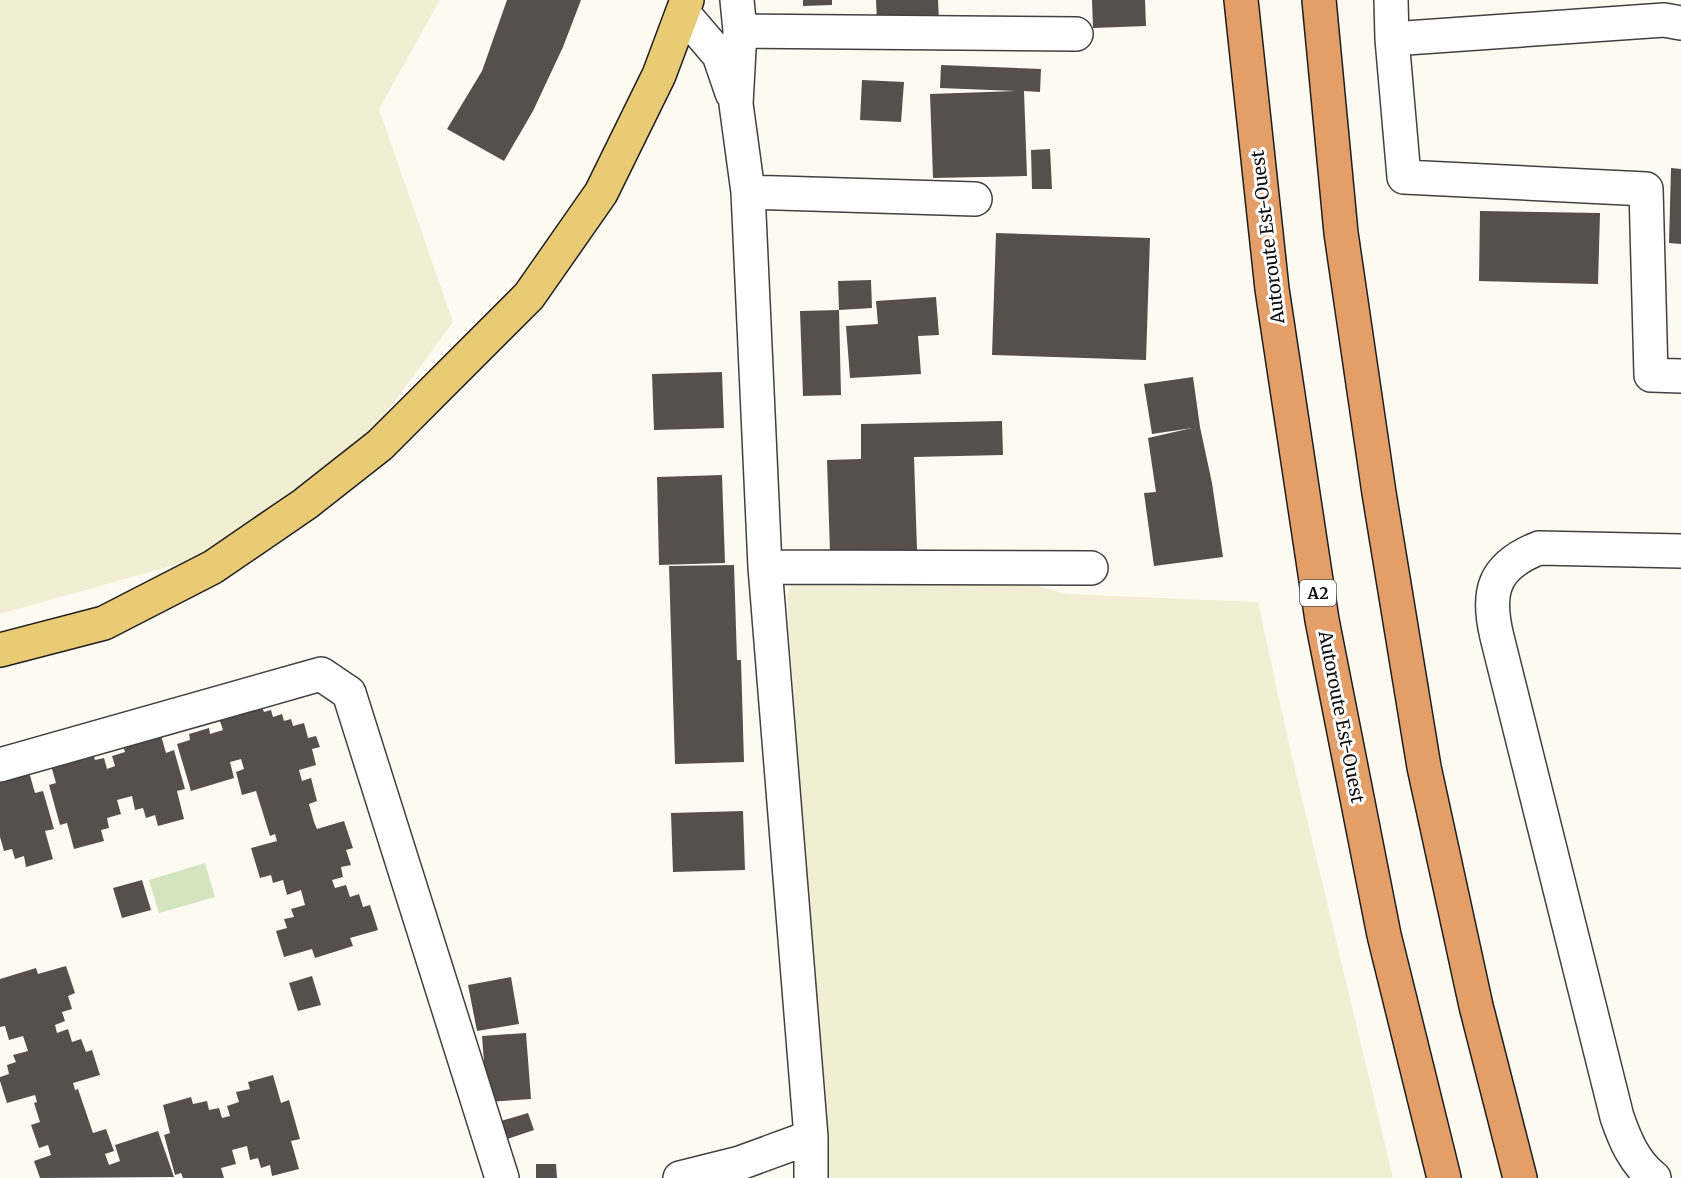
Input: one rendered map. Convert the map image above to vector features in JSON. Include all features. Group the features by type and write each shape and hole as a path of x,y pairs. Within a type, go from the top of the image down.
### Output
{"highway":[{"name":"Autoroute Est-Ouest","path":"1241,0 1272,289 1322,620 1384,935 1444,1178"},
{"path":"1319,0 1341,233 1379,493 1420,744 1476,1006 1520,1178"}],"main road":[{"path":"0,650 104,623 213,567 305,504 380,446 536,287 601,193 659,75 685,6"}],"street":[{"path":"1391,0 1392,39 1404,177 1646,189 1651,375 1681,376"},
{"path":"685,6 733,36 1076,34"},
{"path":"1392,39 1664,20 1681,23"},
{"path":"733,36 736,104 748,192 765,567 811,1137 811,1178"},
{"path":"748,192 975,199"},
{"path":"1654,1178 1645,1171 1627,1145 1617,1117 1497,637 1491,604 1495,584 1505,568 1521,555 1539,548 1681,551"},
{"path":"765,567 1091,568"},
{"path":"0,765 321,674 349,693 502,1178"},
{"path":"680,1178 740,1162 811,1137"}],"shaded area":[{"path":"0,0 440,0 379,109 453,322 375,428 203,557 0,614"},
{"path":"1005,578 1067,594 1258,602 1289,744 1393,1178 825,1178 787,596 793,581"}],"green space":[{"path":"205,863 215,897 159,913 149,880"}],"building":[{"path":"507,0 581,0 563,47 533,111 504,161 447,129 482,71"},
{"path":"803,0 832,0 832,5 803,6"},
{"path":"876,0 938,0 939,20 877,22"},
{"path":"1092,0 1145,0 1146,26 1093,28"},
{"path":"941,65 1041,69 1040,92 1024,91 1027,176 933,178 930,94 1016,91 940,88"},
{"path":"862,80 904,82 901,122 860,120"},
{"path":"1050,149 1052,189 1032,189 1031,150"},
{"path":"1671,168 1681,169 1681,244 1669,243"},
{"path":"1480,211 1600,213 1598,284 1479,281"},
{"path":"996,233 1150,238 1146,360 992,355"},
{"path":"871,280 872,308 839,310 838,281"},
{"path":"936,297 939,335 918,336 921,374 850,378 846,326 878,324 876,301"},
{"path":"839,310 841,395 803,396 800,311"},
{"path":"722,372 724,428 654,430 652,374"},
{"path":"1193,377 1223,557 1154,566 1144,493 1156,492 1148,438 1192,428 1152,434 1144,384"},
{"path":"1002,421 1003,455 914,457 917,550 830,552 827,460 861,459 861,424"},
{"path":"722,475 725,563 659,565 657,477"},
{"path":"734,565 737,660 741,660 744,762 675,764 669,566"},
{"path":"259,699 264,712 271,710 273,717 282,714 284,721 291,719 293,726 304,723 308,738 316,736 320,747 312,749 316,765 299,770 302,781 311,778 317,801 309,804 314,822 317,829 344,821 353,848 346,850 351,865 341,867 343,877 332,880 335,888 346,885 350,897 359,894 363,907 370,905 378,930 350,938 353,946 315,958 312,949 284,957 276,931 287,928 284,919 294,917 291,909 305,905 301,890 287,895 283,880 273,883 271,875 260,878 251,848 277,841 275,834 270,836 256,791 242,795 236,772 244,769 241,759 230,762 234,778 191,791 177,744 190,740 189,734 209,728 210,734 223,730 217,712"},
{"path":"158,725 166,753 174,750 185,789 177,791 184,819 158,826 155,815 146,818 143,808 135,810 132,796 117,800 121,814 107,818 109,828 101,830 104,841 74,849 67,823 60,825 49,785 56,783 48,755 92,751 95,760 104,758 107,769 115,766 112,756 125,752 122,742"},
{"path":"27,765 35,793 43,791 54,829 45,831 53,859 26,867 24,856 15,859 12,849 4,851 0,837 0,780"},
{"path":"743,811 745,870 673,872 671,813"},
{"path":"142,880 151,910 122,918 113,888"},
{"path":"66,966 75,993 68,996 72,1009 62,1012 65,1021 55,1025 57,1033 68,1029 72,1042 81,1039 86,1052 92,1050 100,1075 73,1083 75,1090 78,1089 93,1133 106,1129 114,1151 105,1154 109,1165 120,1161 115,1145 158,1131 174,1177 40,1178 34,1161 51,1155 48,1145 39,1148 31,1125 40,1122 34,1103 37,1102 35,1095 7,1103 0,1081 0,1077 9,1074 7,1065 16,1062 13,1055 28,1051 23,1036 9,1040 5,1026 0,1027 0,979 36,968 38,974"},
{"path":"312,976 321,1005 298,1011 289,983"},
{"path":"511,977 519,1024 477,1031 468,985"},
{"path":"526,1033 531,1099 487,1102 482,1036"},
{"path":"273,1075 281,1103 289,1100 300,1139 291,1141 299,1169 272,1176 270,1165 261,1168 258,1158 250,1160 247,1146 232,1150 236,1164 221,1168 224,1178 183,1178 181,1173 175,1175 164,1135 170,1133 163,1105 191,1097 193,1104 207,1101 209,1110 219,1108 222,1118 230,1116 227,1106 239,1102 236,1092 250,1089 248,1082"},
{"path":"528,1113 534,1130 507,1139 501,1121"},
{"path":"536,1164 556,1164 557,1178 536,1178"}]}
